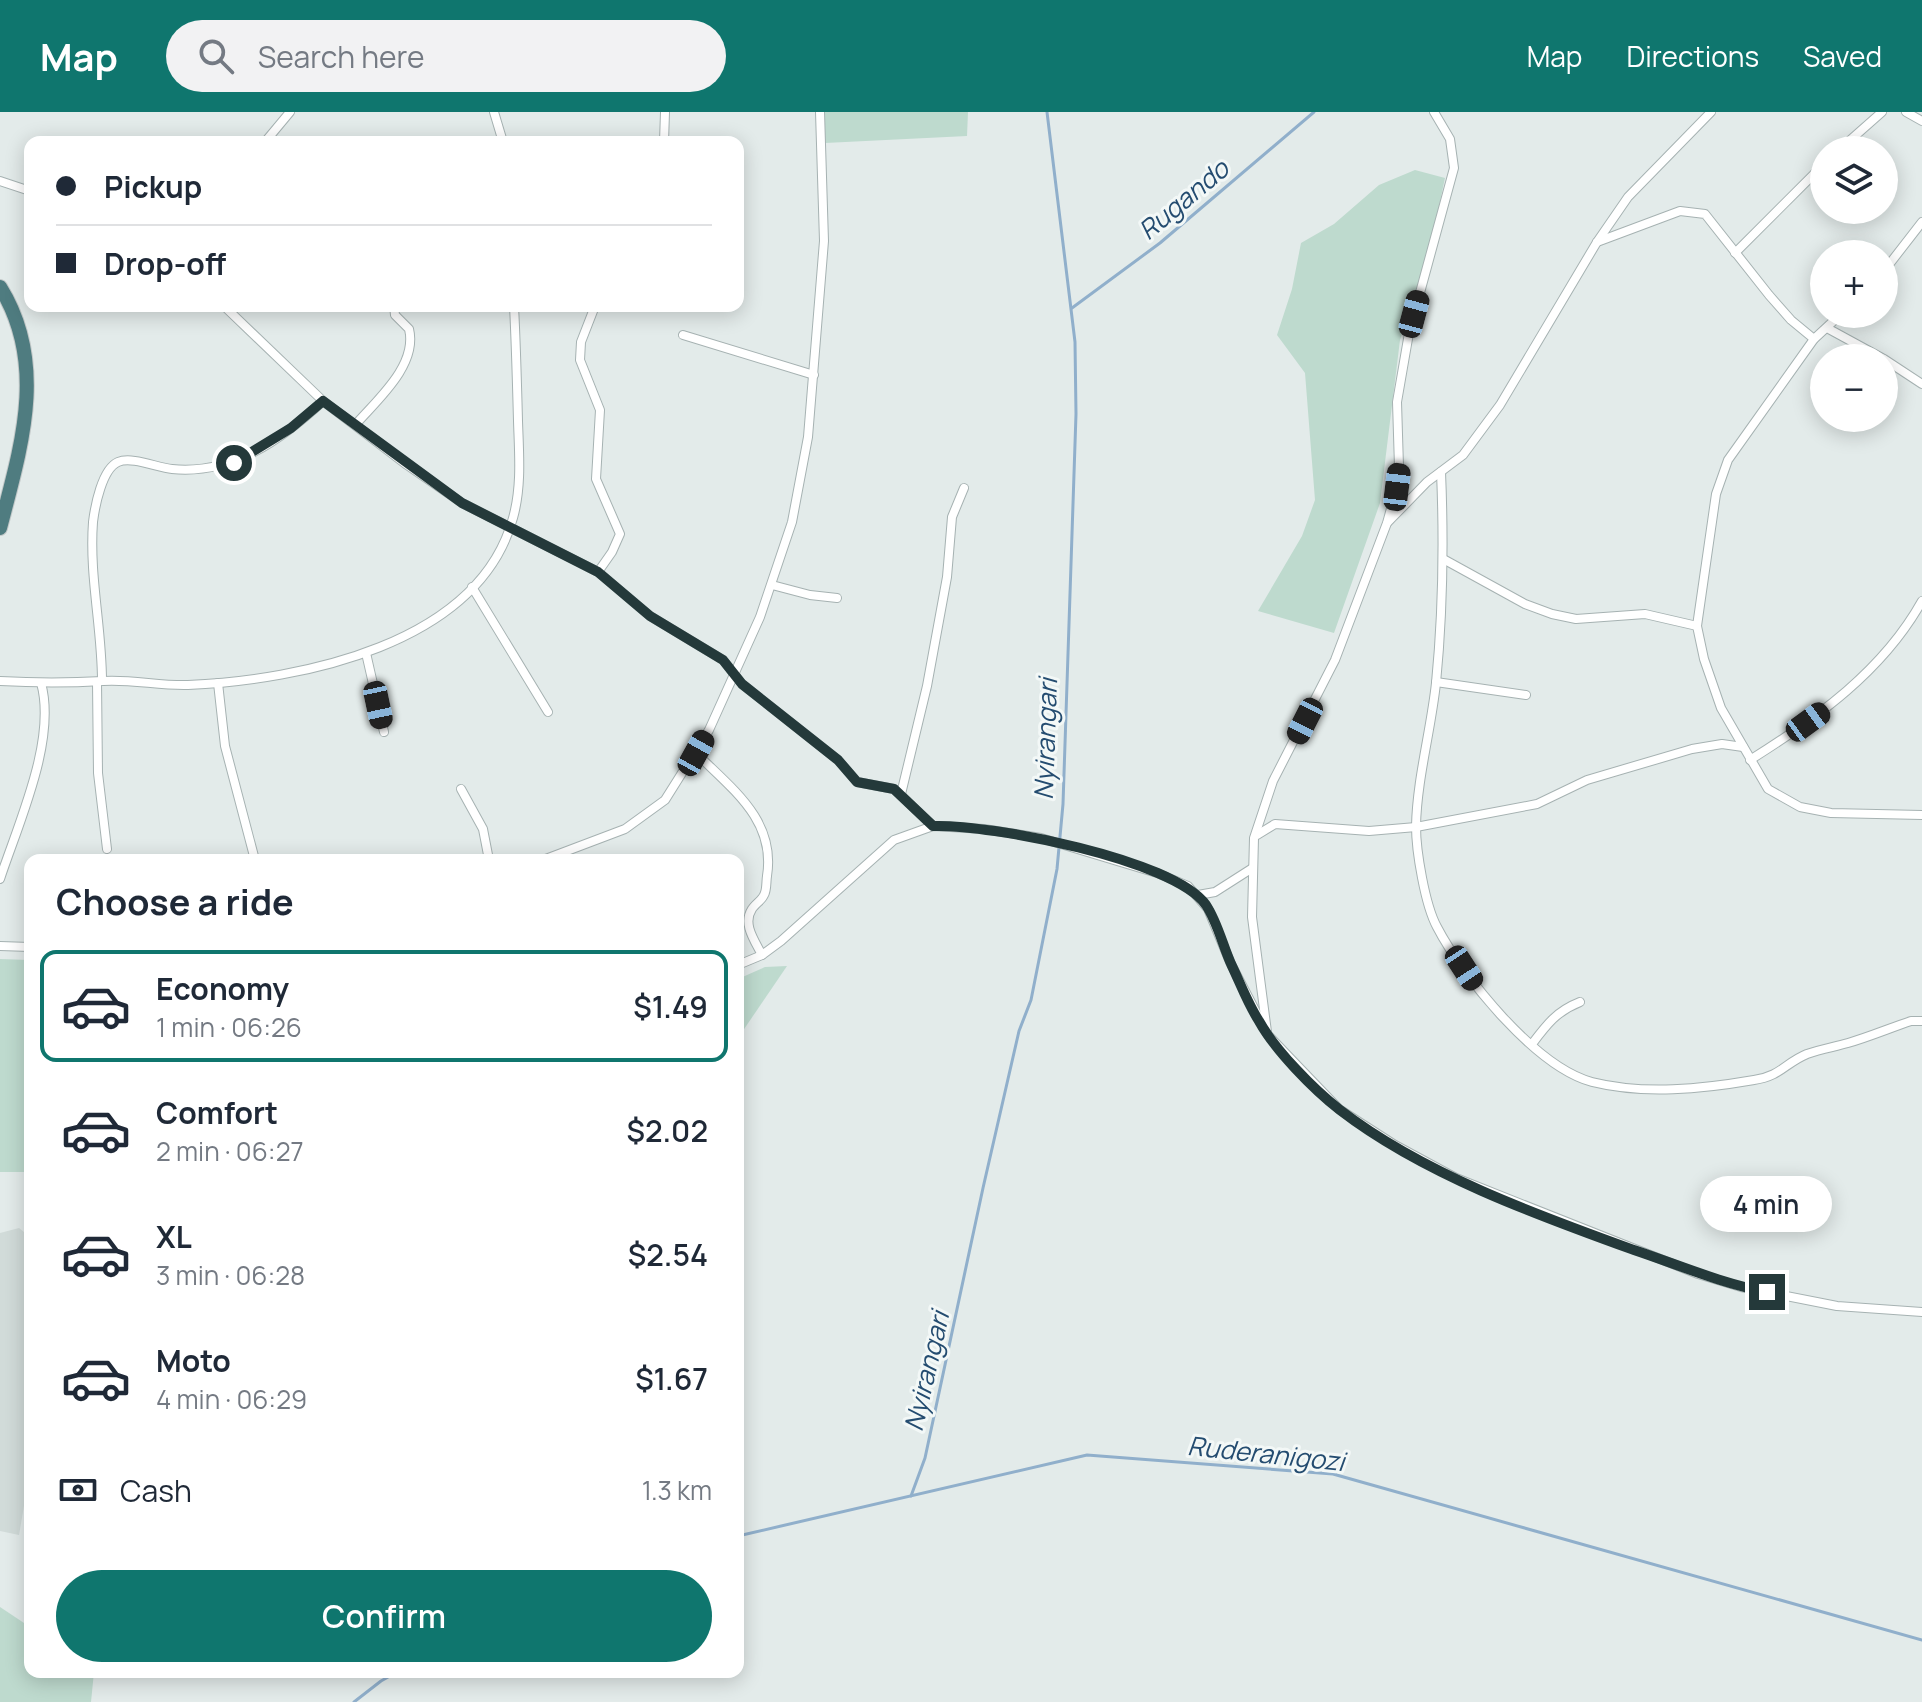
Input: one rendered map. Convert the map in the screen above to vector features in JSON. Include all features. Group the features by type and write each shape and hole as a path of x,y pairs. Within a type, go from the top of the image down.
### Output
{"highway":[{"path":"0,287 26,348 29,386 22,438 0,528"}],"street":[{"path":"270,136 290,112"},
{"path":"494,112 501,136"},
{"path":"664,136 665,112"},
{"path":"560,854 611,836 665,800 696,753 736,675 772,585 792,522 805,461 814,375 824,241 820,112"},
{"path":"1268,1035 1252,917 1254,838 1273,781 1335,660 1387,523 1399,467 1397,402 1409,333 1454,168 1450,139 1434,112"},
{"path":"1387,523 1441,472 1460,459 1500,405 1597,242 1637,187 1711,112"},
{"path":"1855,136 1882,112"},
{"path":"1906,112 1922,121"},
{"path":"1735,253 1810,178"},
{"path":"0,181 24,189"},
{"path":"1597,242 1661,217 1692,210 1705,214 1714,221 1735,253 1791,320 1814,339"},
{"path":"1898,253 1922,222"},
{"path":"230,312 323,401 407,465 462,503 598,572 659,622 723,660 742,684 838,760 857,782 890,787 933,826"},
{"path":"356,424 386,390 411,348 409,329 395,312"},
{"path":"0,681 172,685 218,683 297,673 390,643 454,605 498,553 510,528 517,498 520,470 514,312"},
{"path":"593,312 581,342 580,360 600,410 596,479 620,534 598,572"},
{"path":"1856,344 1827,328 1814,339 1728,460 1716,494 1697,626 1704,659 1721,708 1768,789 1800,807 1831,813 1922,815"},
{"path":"683,335 814,375"},
{"path":"1898,369 1922,384"},
{"path":"107,849 98,773 99,681 93,574 93,523 99,495 113,466 121,461 193,470 234,463 291,428 323,401"},
{"path":"1441,472 1445,560 1436,682 1416,827 1428,904 1436,925 1477,989 1508,1025 1554,1061 1589,1081 1661,1089 1698,1088 1770,1077 1812,1053 1911,1021 1922,1021"},
{"path":"901,794 925,697 947,577 952,517 964,488"},
{"path":"1445,560 1525,604 1552,614 1576,619 1630,612 1697,626"},
{"path":"772,585 837,598"},
{"path":"472,587 548,712"},
{"path":"1750,760 1829,707 1868,672 1888,652 1922,601"},
{"path":"366,653 384,732"},
{"path":"1436,682 1526,695"},
{"path":"0,879 41,745 46,712 41,683"},
{"path":"218,683 225,746 253,854"},
{"path":"1254,838 1261,829 1275,824 1369,831 1416,827 1537,804 1587,780 1707,745 1743,747"},
{"path":"696,753 745,802 761,823 768,843 769,862 764,895 750,911 748,922 762,955"},
{"path":"461,789 483,829 488,854"},
{"path":"744,962 762,955 894,840 933,826 1013,833 1078,848 1175,879 1198,895 1208,909 1235,972 1268,1035 1339,1109 1395,1145 1456,1178 1579,1229 1720,1281 1837,1306 1922,1312"},
{"path":"1198,895 1215,892 1251,869"},
{"path":"0,946 24,947"},
{"path":"1532,1044 1550,1019 1580,1002"}],"shaded area":[{"path":"19,1228 24,1232 24,1506 19,1535 0,1531 0,1233"}],"green space":[{"path":"822,112 968,112 967,136 825,143"},
{"path":"1415,170 1445,178 1430,248 1400,340 1380,503 1334,633 1258,611 1302,536 1315,500 1305,373 1277,335 1292,289 1301,243 1334,224 1379,185"},
{"path":"0,959 24,960 24,1172 0,1172"},
{"path":"787,966 744,1029 744,976 765,967"},
{"path":"0,1607 24,1623 24,1678 93,1678 91,1702 0,1702"}],"waterway":[{"name":"Nyirangari","path":"911,1496 925,1458 1019,1031 1031,1000 1057,869 1063,804 1076,414 1075,342 1047,112"},
{"name":"Rugando","path":"1072,308 1160,243 1314,112"},
{"name":"Ruderanigozi","path":"744,1535 1087,1455 1333,1474 1922,1640"},
{"name":"Ruderanigozi","path":"354,1702 386,1678"}],"route":[{"path":"234,463 300,423 323,401 462,503 598,572 667,628 723,660 742,684 838,760 857,782 894,789 933,826 951,825 1041,838 1157,873 1188,886 1208,909 1230,962 1268,1035 1319,1091 1357,1122 1456,1178 1698,1274 1767,1292"}]}
